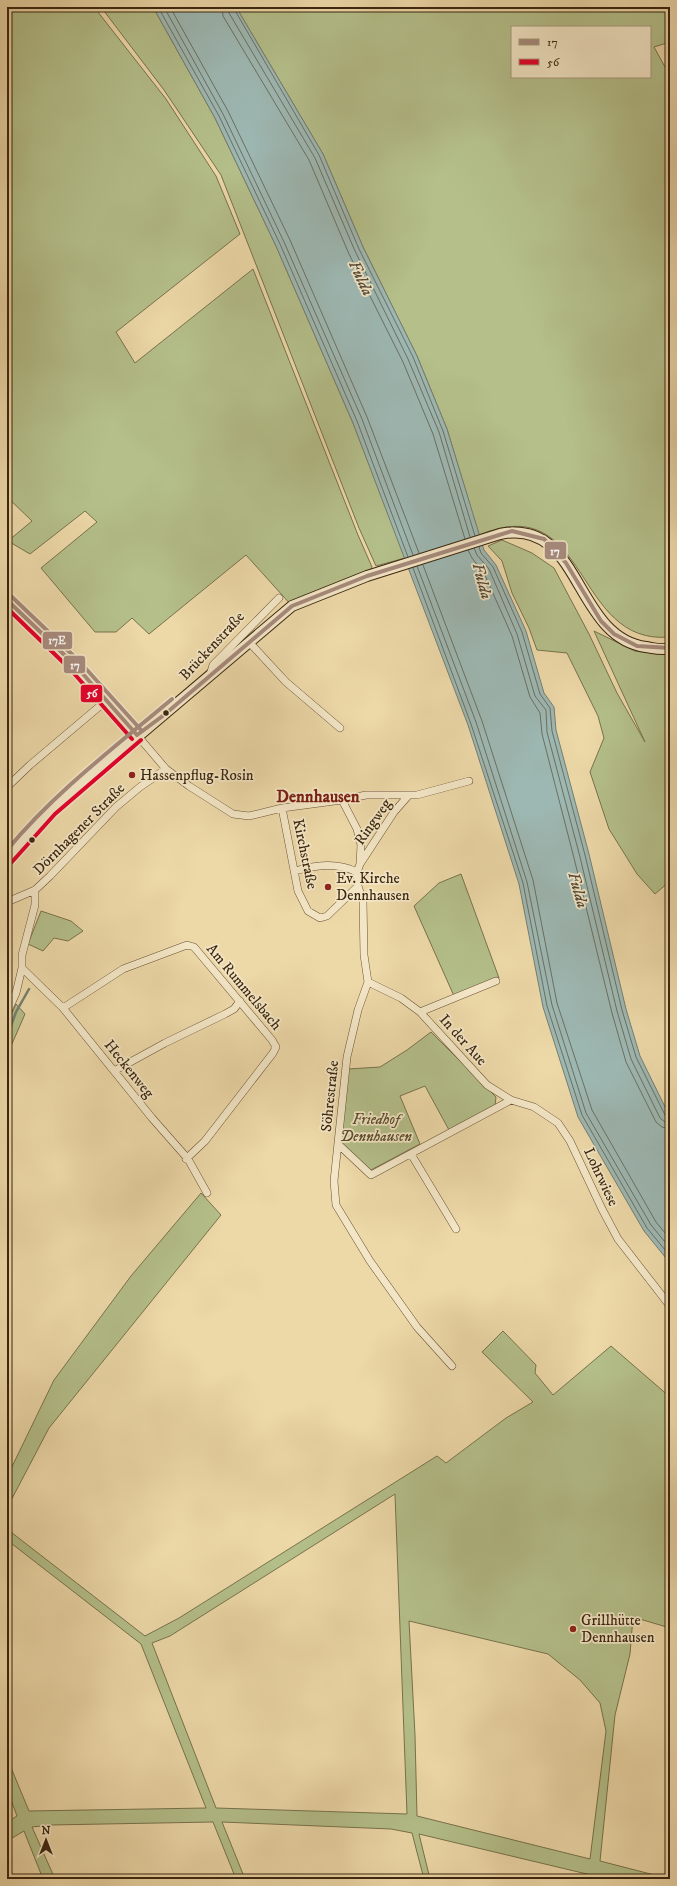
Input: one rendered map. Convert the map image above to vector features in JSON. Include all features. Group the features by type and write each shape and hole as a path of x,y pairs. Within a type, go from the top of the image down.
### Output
{"street":[{"path":"210,675 292,606 348,582 512,531 544,539 566,563 601,621 614,634 637,646 670,648"},
{"name":"Brückenstraße","path":"7,859 50,810 137,735 210,675 213,665 279,598"},
{"path":"7,600 30,619 70,659 166,769 189,786 233,814 249,816 282,808 342,800 366,795 408,796 441,790 468,781"},
{"path":"249,642 286,682 340,728"},
{"path":"7,787 30,765 107,700"},
{"name":"Dörnhagener Straße","path":"7,902 35,890 116,807 140,787 166,769"},
{"name":"Ringweg","path":"360,864 391,817 408,796"},
{"name":"Söhrestraße","path":"342,800 357,829 361,845 360,864 357,872 358,886 363,901 364,955 368,982 351,1034 341,1101 334,1181 336,1205 370,1261 417,1327 452,1366"},
{"name":"Kirchstraße","path":"282,808 298,891 302,902 308,911 320,918 327,916 358,886"},
{"path":"295,871 319,865 347,867 357,872"},
{"path":"7,1013 16,993 22,968 22,955 35,905 35,890"},
{"name":"Am Rummelsbach","path":"63,1008 123,969 187,945 194,947 240,1001 276,1047 220,1123 205,1141 186,1159"},
{"name":"Heckenweg","path":"22,968 63,1008 186,1159 188,1159 207,1193"},
{"name":"In der Aue","path":"420,1012 496,981"},
{"name":"In der Aue","path":"368,982 401,998 420,1012 487,1085"},
{"path":"114,1071 165,1043 225,1014 234,1009 240,1001"},
{"name":"Lohrwiese","path":"487,1085 510,1100 534,1107 558,1123 570,1141 618,1239 670,1306"},
{"path":"338,1144 371,1175 510,1100"},
{"path":"411,1154 456,1228"}],"green space":[{"path":"7,7 94,7 166,99 216,176 240,234 116,332 135,363 253,269 372,567 367,576 292,606 246,555 149,634 132,618 116,632 95,632 41,568 97,522 85,511 30,554 8,541 32,521 7,497"},
{"path":"101,7 153,7 215,118 276,246 353,423 405,558 376,566 359,528 221,175 164,90"},
{"path":"236,7 670,7 670,42 654,47 670,76 670,637 638,633 615,618 596,596 563,549 542,532 515,526 479,535 447,429 417,356 363,247 323,154"},
{"path":"502,540 532,553 554,568 589,634 617,693 645,742 594,631 635,651 670,655 670,881 655,894 637,874 609,829 590,772 604,738 598,716 567,653 537,650 529,628 512,593 502,561 488,546"},
{"path":"461,874 499,978 454,996 414,906 439,883"},
{"path":"41,911 71,921 83,931 68,941 54,938 43,951 28,944"},
{"path":"16,1004 25,1014 8,1053 10,1093 7,1101 7,1024"},
{"name":"Friedhof Dennhausen","path":"431,1032 496,1097 495,1105 449,1130 425,1086 400,1096 420,1144 369,1171 340,1143 348,1069 380,1067 407,1050"},
{"path":"201,1193 221,1215 49,1428 7,1508 7,1477 54,1380 131,1276"},
{"path":"503,1331 536,1365 535,1373 553,1395 611,1346 670,1397 670,1628 633,1617 630,1654 615,1715 600,1861 670,1879 609,1879 600,1877 601,1879 592,1879 591,1875 419,1834 430,1879 424,1879 412,1833 391,1829 222,1822 245,1879 236,1879 213,1822 50,1825 32,1827 55,1879 43,1879 24,1831 7,1841 7,1822 17,1816 7,1789 7,1758 29,1811 206,1808 141,1644 7,1540 7,1529 145,1636 179,1618 437,1456 446,1463 506,1418 533,1402 482,1352","holes":["395,1494 407,1814 216,1808 152,1643 170,1636","409,1621 548,1654 580,1680 600,1703 606,1731 590,1859 417,1816 415,1735"]}],"water":[{"name":"Fulda","path":"153,7 236,7 323,154 363,247 417,356 447,429 484,550 496,565 526,631 544,693 554,707 556,730 589,854 626,1009 640,1056 670,1117 670,1263 644,1231 578,1117 543,1007 519,884 468,725 353,423 276,246 215,118"}],"waterway":[{"path":"7,1037 16,1012 29,989"}],"transit line":[{"name":"17","path":"137,735 164,715 292,606 367,576 512,531 544,539 553,548 566,563 601,621 614,634 637,646 670,648"},
{"name":"17E","path":"11,596 79,661 142,731"},
{"name":"17","path":"7,600 75,665 137,735"},
{"name":"56","path":"7,608 70,669 132,739"},
{"name":"17E","path":"7,850 65,789 172,699"},
{"name":"56","path":"11,863 55,814 141,740"}],"place":[{"name":"Hassenpflug-Rosin","path":"132,775"},
{"name":"Ev. Kirche Dennhausen","path":"328,887"},
{"name":"Grillhütte Dennhausen","path":"573,1629"}],"district":[{"name":"Dennhausen","path":"318,797"}]}
